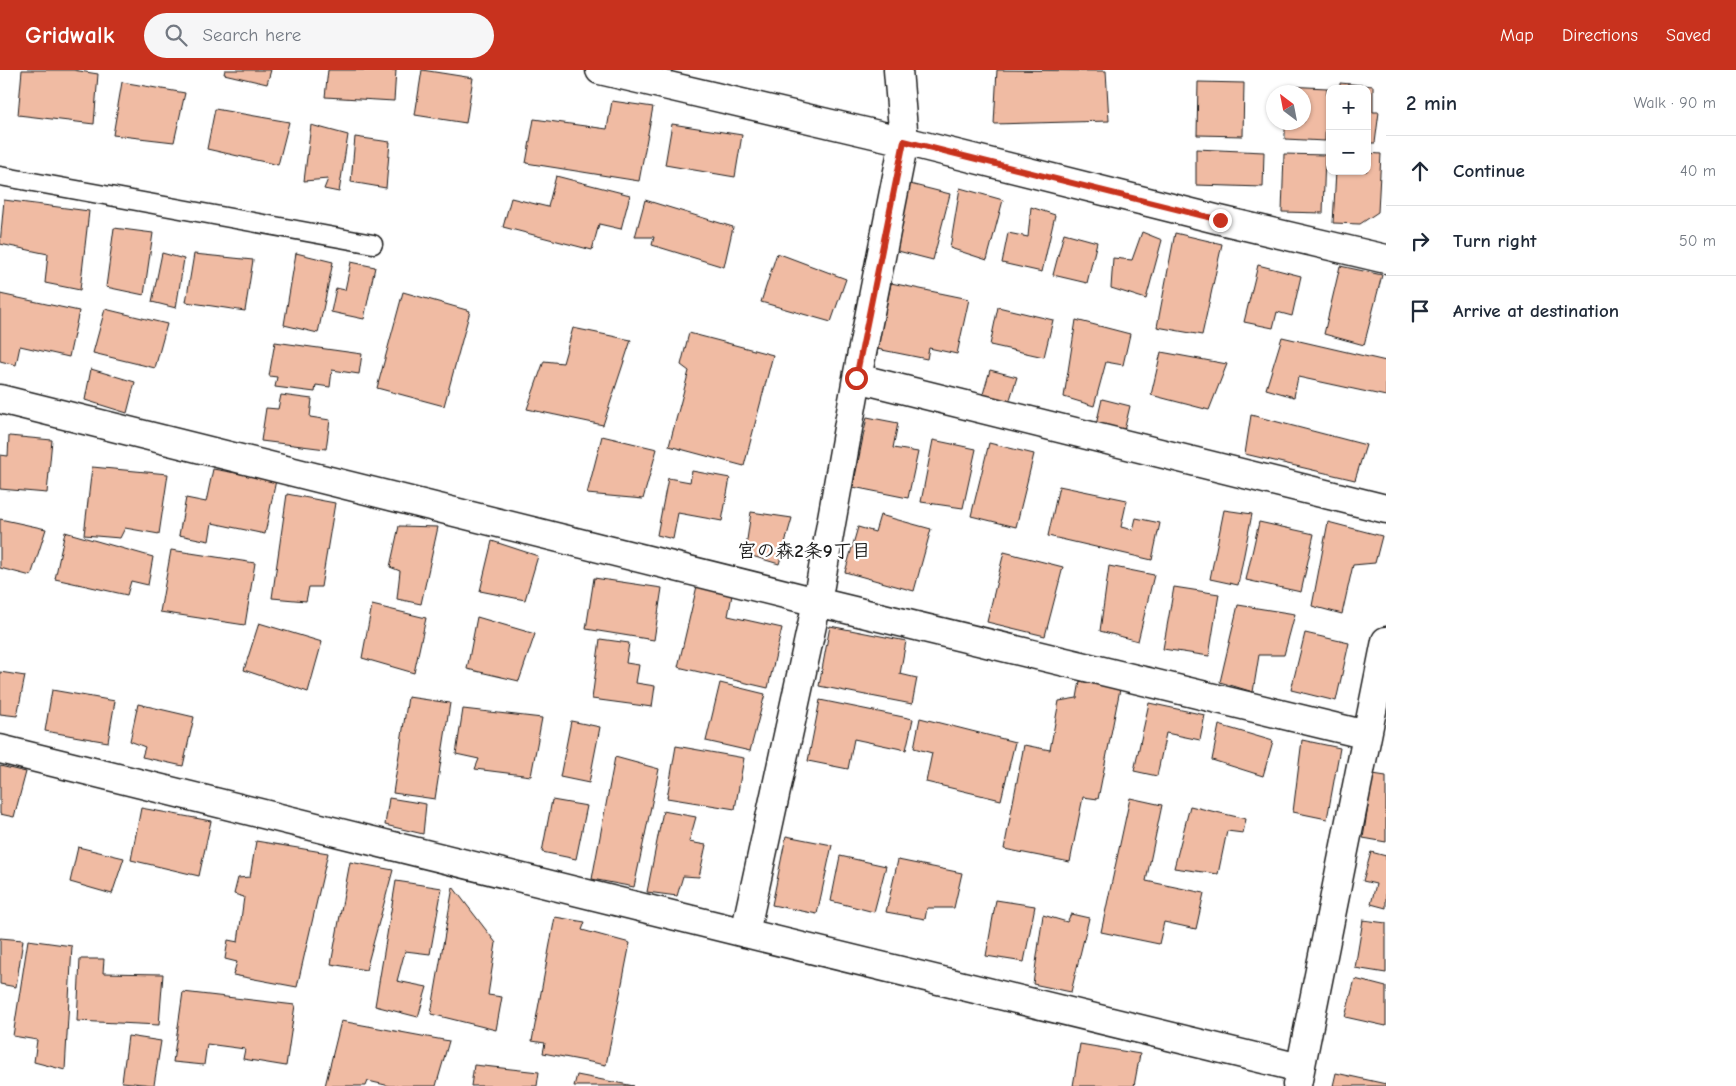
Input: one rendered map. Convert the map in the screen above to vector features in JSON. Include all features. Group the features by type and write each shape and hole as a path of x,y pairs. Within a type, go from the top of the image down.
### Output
{"street":[{"path":"600,70 904,141 1386,259"},
{"path":"745,933 817,602 856,378 904,141 898,70"},
{"path":"856,378 1386,509"},
{"path":"0,399 817,602 1367,735"},
{"path":"0,748 745,933 1298,1077 1386,641"}],"lane":[{"path":"0,176 373,244"}],"building":[{"path":"22,70 73,70 98,74 94,124 18,115"},
{"path":"225,70 271,70 267,84 224,74"},
{"path":"328,70 396,70 394,101 325,97"},
{"path":"422,70 473,78 466,123 415,115"},
{"path":"997,70 1106,71 1109,121 994,124"},
{"path":"122,82 185,93 174,142 113,135"},
{"path":"1198,82 1244,83 1243,136 1197,135"},
{"path":"1340,83 1362,85 1340,85"},
{"path":"1371,86 1373,86 1373,112 1379,112 1375,143 1371,143"},
{"path":"1311,87 1326,88 1325,141 1285,139 1285,130 1311,130"},
{"path":"612,101 653,107 639,181 526,163 534,119 607,129"},
{"path":"215,109 289,122 278,165 207,149"},
{"path":"672,124 742,135 735,177 665,165"},
{"path":"311,125 348,135 339,192 324,189 328,179 304,181"},
{"path":"355,137 390,142 386,188 351,182"},
{"path":"1196,149 1264,152 1263,187 1196,185"},
{"path":"1371,153 1381,154 1378,212 1360,224 1333,223 1336,175 1371,175"},
{"path":"1284,154 1325,155 1323,213 1282,212"},
{"path":"556,176 630,195 621,229 599,224 592,250 503,227 511,198 548,207"},
{"path":"910,184 950,194 933,260 894,250"},
{"path":"960,188 1003,200 987,260 950,248"},
{"path":"4,200 89,211 80,290 45,283 48,254 0,244"},
{"path":"645,200 733,227 724,267 652,245 654,237 635,237"},
{"path":"1031,207 1055,215 1042,272 1002,263 1008,233 1028,237"},
{"path":"114,228 153,233 144,295 106,287"},
{"path":"1142,232 1162,240 1146,299 1111,288 1113,258 1132,260"},
{"path":"1064,233 1097,242 1087,283 1053,275"},
{"path":"1175,233 1222,244 1202,335 1157,327"},
{"path":"162,253 184,259 176,308 152,302"},
{"path":"296,253 333,262 318,333 284,325"},
{"path":"777,253 846,279 831,322 761,302"},
{"path":"194,254 253,260 245,311 186,302"},
{"path":"351,262 375,267 364,319 331,312 336,288 345,290"},
{"path":"1258,265 1301,276 1292,316 1277,312 1273,328 1244,322"},
{"path":"1340,266 1382,275 1364,345 1324,334"},
{"path":"891,283 969,299 957,354 929,348 927,359 877,349"},
{"path":"403,292 470,311 444,406 377,388"},
{"path":"0,294 79,311 69,357 20,346 16,365 0,361"},
{"path":"998,307 1053,320 1044,357 990,345"},
{"path":"105,309 167,324 155,368 93,353"},
{"path":"1076,320 1130,334 1123,365 1106,362 1094,406 1064,397"},
{"path":"573,328 631,340 603,425 527,409 544,361 563,363"},
{"path":"689,333 773,355 744,466 669,446 689,371 681,365"},
{"path":"1282,337 1386,361 1386,396 1298,377 1294,397 1266,389"},
{"path":"275,342 362,354 359,374 332,370 330,387 316,385 315,392 275,387 277,377 269,376"},
{"path":"1161,352 1227,364 1209,410 1151,395"},
{"path":"91,369 135,382 127,413 85,400"},
{"path":"990,370 1017,377 1007,409 981,401"},
{"path":"281,395 312,399 310,417 330,420 326,449 261,441 266,408 278,409"},
{"path":"1102,399 1130,406 1123,435 1096,425"},
{"path":"1251,415 1366,445 1355,480 1245,454"},
{"path":"867,417 898,423 893,448 918,452 908,498 853,487"},
{"path":"9,436 52,440 47,493 0,489 0,455 8,456"},
{"path":"602,436 657,449 643,499 587,494"},
{"path":"933,440 976,449 963,508 921,502"},
{"path":"989,443 1034,454 1016,527 971,516"},
{"path":"92,467 168,474 159,534 125,528 120,538 84,535"},
{"path":"213,469 276,480 265,534 212,523 209,541 179,535 186,498 206,502"},
{"path":"692,471 730,478 722,521 678,513 673,539 657,535 668,478 690,482"},
{"path":"1059,486 1127,500 1121,527 1133,530 1136,518 1160,523 1152,560 1048,536"},
{"path":"287,494 335,503 321,587 309,587 306,601 272,598"},
{"path":"1224,510 1252,514 1238,585 1210,579"},
{"path":"751,512 792,518 779,564 745,554"},
{"path":"880,515 931,529 914,591 845,572 858,527 875,532"},
{"path":"0,519 46,529 31,576 0,568"},
{"path":"1259,522 1314,534 1301,592 1246,580"},
{"path":"1328,522 1382,536 1375,563 1353,565 1342,614 1312,606"},
{"path":"399,526 438,527 421,604 397,599 400,571 390,567"},
{"path":"65,532 153,557 148,585 131,581 127,595 55,579"},
{"path":"492,541 538,556 525,600 480,591"},
{"path":"171,550 255,563 245,625 160,612"},
{"path":"1004,552 1063,567 1045,636 987,622"},
{"path":"1109,566 1154,575 1138,641 1100,631"},
{"path":"594,578 662,588 654,640 586,629"},
{"path":"697,586 732,595 728,616 782,628 768,688 678,667"},
{"path":"1174,587 1219,594 1209,656 1163,649"},
{"path":"372,605 426,618 414,673 362,658"},
{"path":"1238,605 1295,614 1284,655 1259,655 1253,692 1220,682"},
{"path":"477,617 535,634 519,681 467,669"},
{"path":"259,623 322,642 308,692 244,670"},
{"path":"830,626 906,641 900,674 917,678 912,704 819,686"},
{"path":"1305,633 1349,643 1336,701 1291,690"},
{"path":"600,639 629,643 626,663 639,665 636,683 655,686 652,707 592,699"},
{"path":"0,672 25,676 17,716 0,714"},
{"path":"1080,681 1120,689 1098,799 1083,797 1070,862 1004,849 1024,745 1050,750 1059,701 1077,698"},
{"path":"720,683 765,694 750,751 706,741"},
{"path":"52,690 115,701 108,742 45,731"},
{"path":"408,697 450,703 435,799 393,793"},
{"path":"820,700 913,719 906,750 854,739 848,769 808,761"},
{"path":"1149,703 1205,715 1200,740 1166,733 1157,776 1134,771"},
{"path":"138,704 194,717 183,766 142,757 145,747 130,741"},
{"path":"463,709 542,718 531,776 475,769 479,759 456,754"},
{"path":"920,718 1015,742 1001,800 926,782 932,753 914,748"},
{"path":"571,721 600,727 589,783 560,777"},
{"path":"1219,725 1273,741 1263,776 1212,760"},
{"path":"1302,740 1340,748 1327,819 1293,812"},
{"path":"676,746 744,758 735,809 667,798"},
{"path":"615,757 659,769 634,887 592,879"},
{"path":"0,766 26,772 14,817 0,814"},
{"path":"1373,774 1386,776 1386,842 1363,838"},
{"path":"389,798 426,804 423,834 385,825"},
{"path":"1130,798 1162,805 1146,881 1204,893 1196,929 1164,922 1159,944 1101,932"},
{"path":"552,800 587,806 576,859 542,852"},
{"path":"1190,806 1246,819 1243,833 1227,831 1218,874 1174,868"},
{"path":"141,808 211,821 199,876 131,860"},
{"path":"663,811 696,817 689,842 706,845 699,877 683,876 677,896 647,892"},
{"path":"786,836 832,845 817,914 772,905"},
{"path":"256,841 328,853 297,987 233,975 237,962 225,959 228,940 238,942 244,897 234,894 238,878 250,877"},
{"path":"78,847 124,858 112,894 70,882"},
{"path":"1371,852 1386,856 1386,908 1371,904 1376,884 1363,881"},
{"path":"840,856 886,866 874,912 831,901"},
{"path":"898,860 962,873 954,908 927,908 925,919 886,912"},
{"path":"350,862 393,870 366,970 331,964"},
{"path":"396,881 442,888 430,954 405,951 397,981 427,987 418,1017 375,1006"},
{"path":"453,887 496,943 488,995 502,997 496,1030 431,1014"},
{"path":"996,900 1035,906 1024,962 986,956"},
{"path":"1071,914 1089,918 1071,992 1033,984 1043,915 1067,922"},
{"path":"555,917 585,922 582,930 630,943 606,1065 543,1053 545,1043 532,1041"},
{"path":"1363,920 1386,923 1386,973 1355,968"},
{"path":"0,938 23,940 16,987 0,984"},
{"path":"28,940 72,946 65,1070 34,1062 37,1040 13,1036"},
{"path":"80,959 104,959 103,973 163,974 159,1025 77,1021"},
{"path":"1355,979 1386,987 1386,1026 1345,1017"},
{"path":"183,992 295,1005 286,1066 243,1059 245,1049 207,1044 204,1065 173,1062"},
{"path":"341,1021 449,1041 436,1086 390,1086 368,1081 366,1086 325,1086"},
{"path":"128,1036 161,1041 154,1085 122,1082"},
{"path":"1080,1044 1140,1054 1134,1086 1073,1086"},
{"path":"474,1065 539,1072 537,1086 471,1086"},
{"path":"1336,1073 1386,1084 1386,1086 1333,1086"},
{"path":"577,1075 634,1086 574,1086"}],"district":[{"name":"宮の森2条9丁目","path":"804,551"}],"route":[{"path":"856,378 904,141 1220,220"}]}
